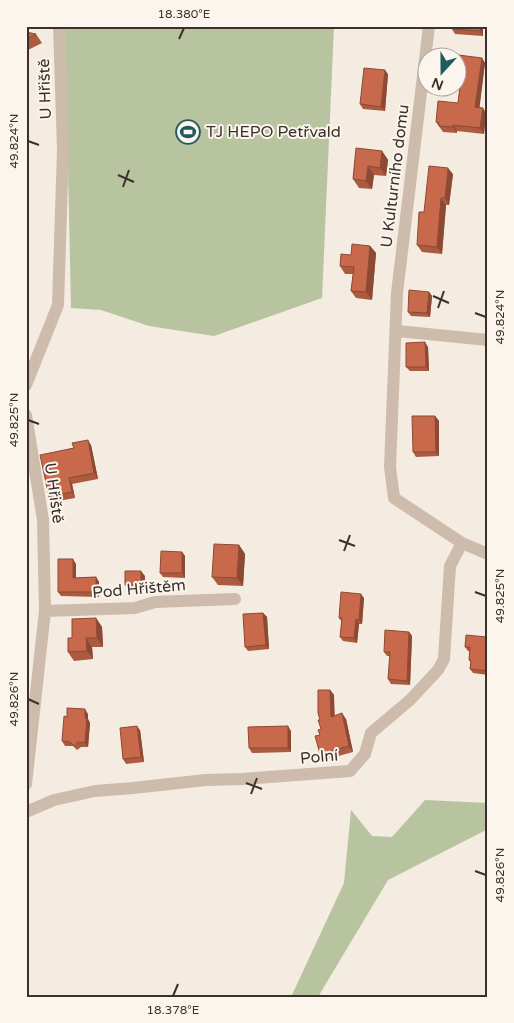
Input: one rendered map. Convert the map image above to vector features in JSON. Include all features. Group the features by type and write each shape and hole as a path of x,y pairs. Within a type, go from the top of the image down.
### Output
{"street":[{"name":"U Hřiště","path":"26,385 58,305 64,150 59,26"},
{"name":"U Kulturního domu","path":"429,26 397,294 390,467 394,498 462,543 488,554"},
{"path":"397,331 488,340"},
{"name":"U Hřiště","path":"26,416 43,520 45,611 26,784"},
{"name":"Polní","path":"26,812 54,800 95,791 206,780 350,771 365,754 371,733 410,700 438,670 444,659 450,566 462,543"},
{"name":"Pod Hřištěm","path":"45,611 135,608 155,602 235,598"}],"green space":[{"path":"65,26 334,26 322,298 214,336 149,326 101,310 71,308"},
{"path":"425,800 488,803 488,829 388,880 318,997 291,997 344,883 351,810 372,836 392,837"}],"building":[{"path":"452,26 480,26 480,31 452,29"},
{"path":"26,32 36,34 26,39"},
{"path":"466,56 482,58 475,107 483,108 480,128 453,125 453,127 439,126 439,123 436,122 438,101 458,103 459,98 466,98"},
{"path":"364,68 385,70 381,107 360,104"},
{"path":"356,148 382,151 380,168 368,166 366,181 353,179"},
{"path":"429,166 448,168 445,198 441,198 437,247 417,245 419,212 424,212"},
{"path":"352,244 370,246 366,292 351,291 354,267 340,266 341,254 351,255"},
{"path":"409,290 429,292 427,313 408,312"},
{"path":"425,342 426,367 406,367 406,343"},
{"path":"412,416 435,416 436,452 413,452"},
{"path":"88,440 94,473 69,478 72,492 49,497 40,455 74,448 72,443"},
{"path":"214,544 239,545 237,578 212,577"},
{"path":"161,551 182,552 182,573 160,573"},
{"path":"58,559 73,559 73,578 96,577 96,592 58,592"},
{"path":"125,571 141,571 141,585 125,585"},
{"path":"341,592 361,594 359,620 356,619 354,638 340,637 342,618 339,618"},
{"path":"263,613 266,645 245,647 243,614"},
{"path":"96,618 97,638 86,638 87,651 68,652 68,638 72,638 72,619"},
{"path":"385,630 409,632 407,681 388,679 390,652 384,652"},
{"path":"466,635 487,637 485,647 488,648 488,671 470,669 470,647 465,647"},
{"path":"318,690 330,690 331,717 342,713 349,746 320,754 315,736 320,735 318,730 321,729 318,720 320,720 318,713"},
{"path":"67,708 85,709 85,718 87,718 85,743 78,742 74,746 70,742 62,741 64,716 67,717"},
{"path":"137,726 141,757 123,759 120,728"},
{"path":"288,726 288,748 249,748 248,727"}],"place":[{"name":"TJ HEPO Petřvald","path":"188,132"}]}
